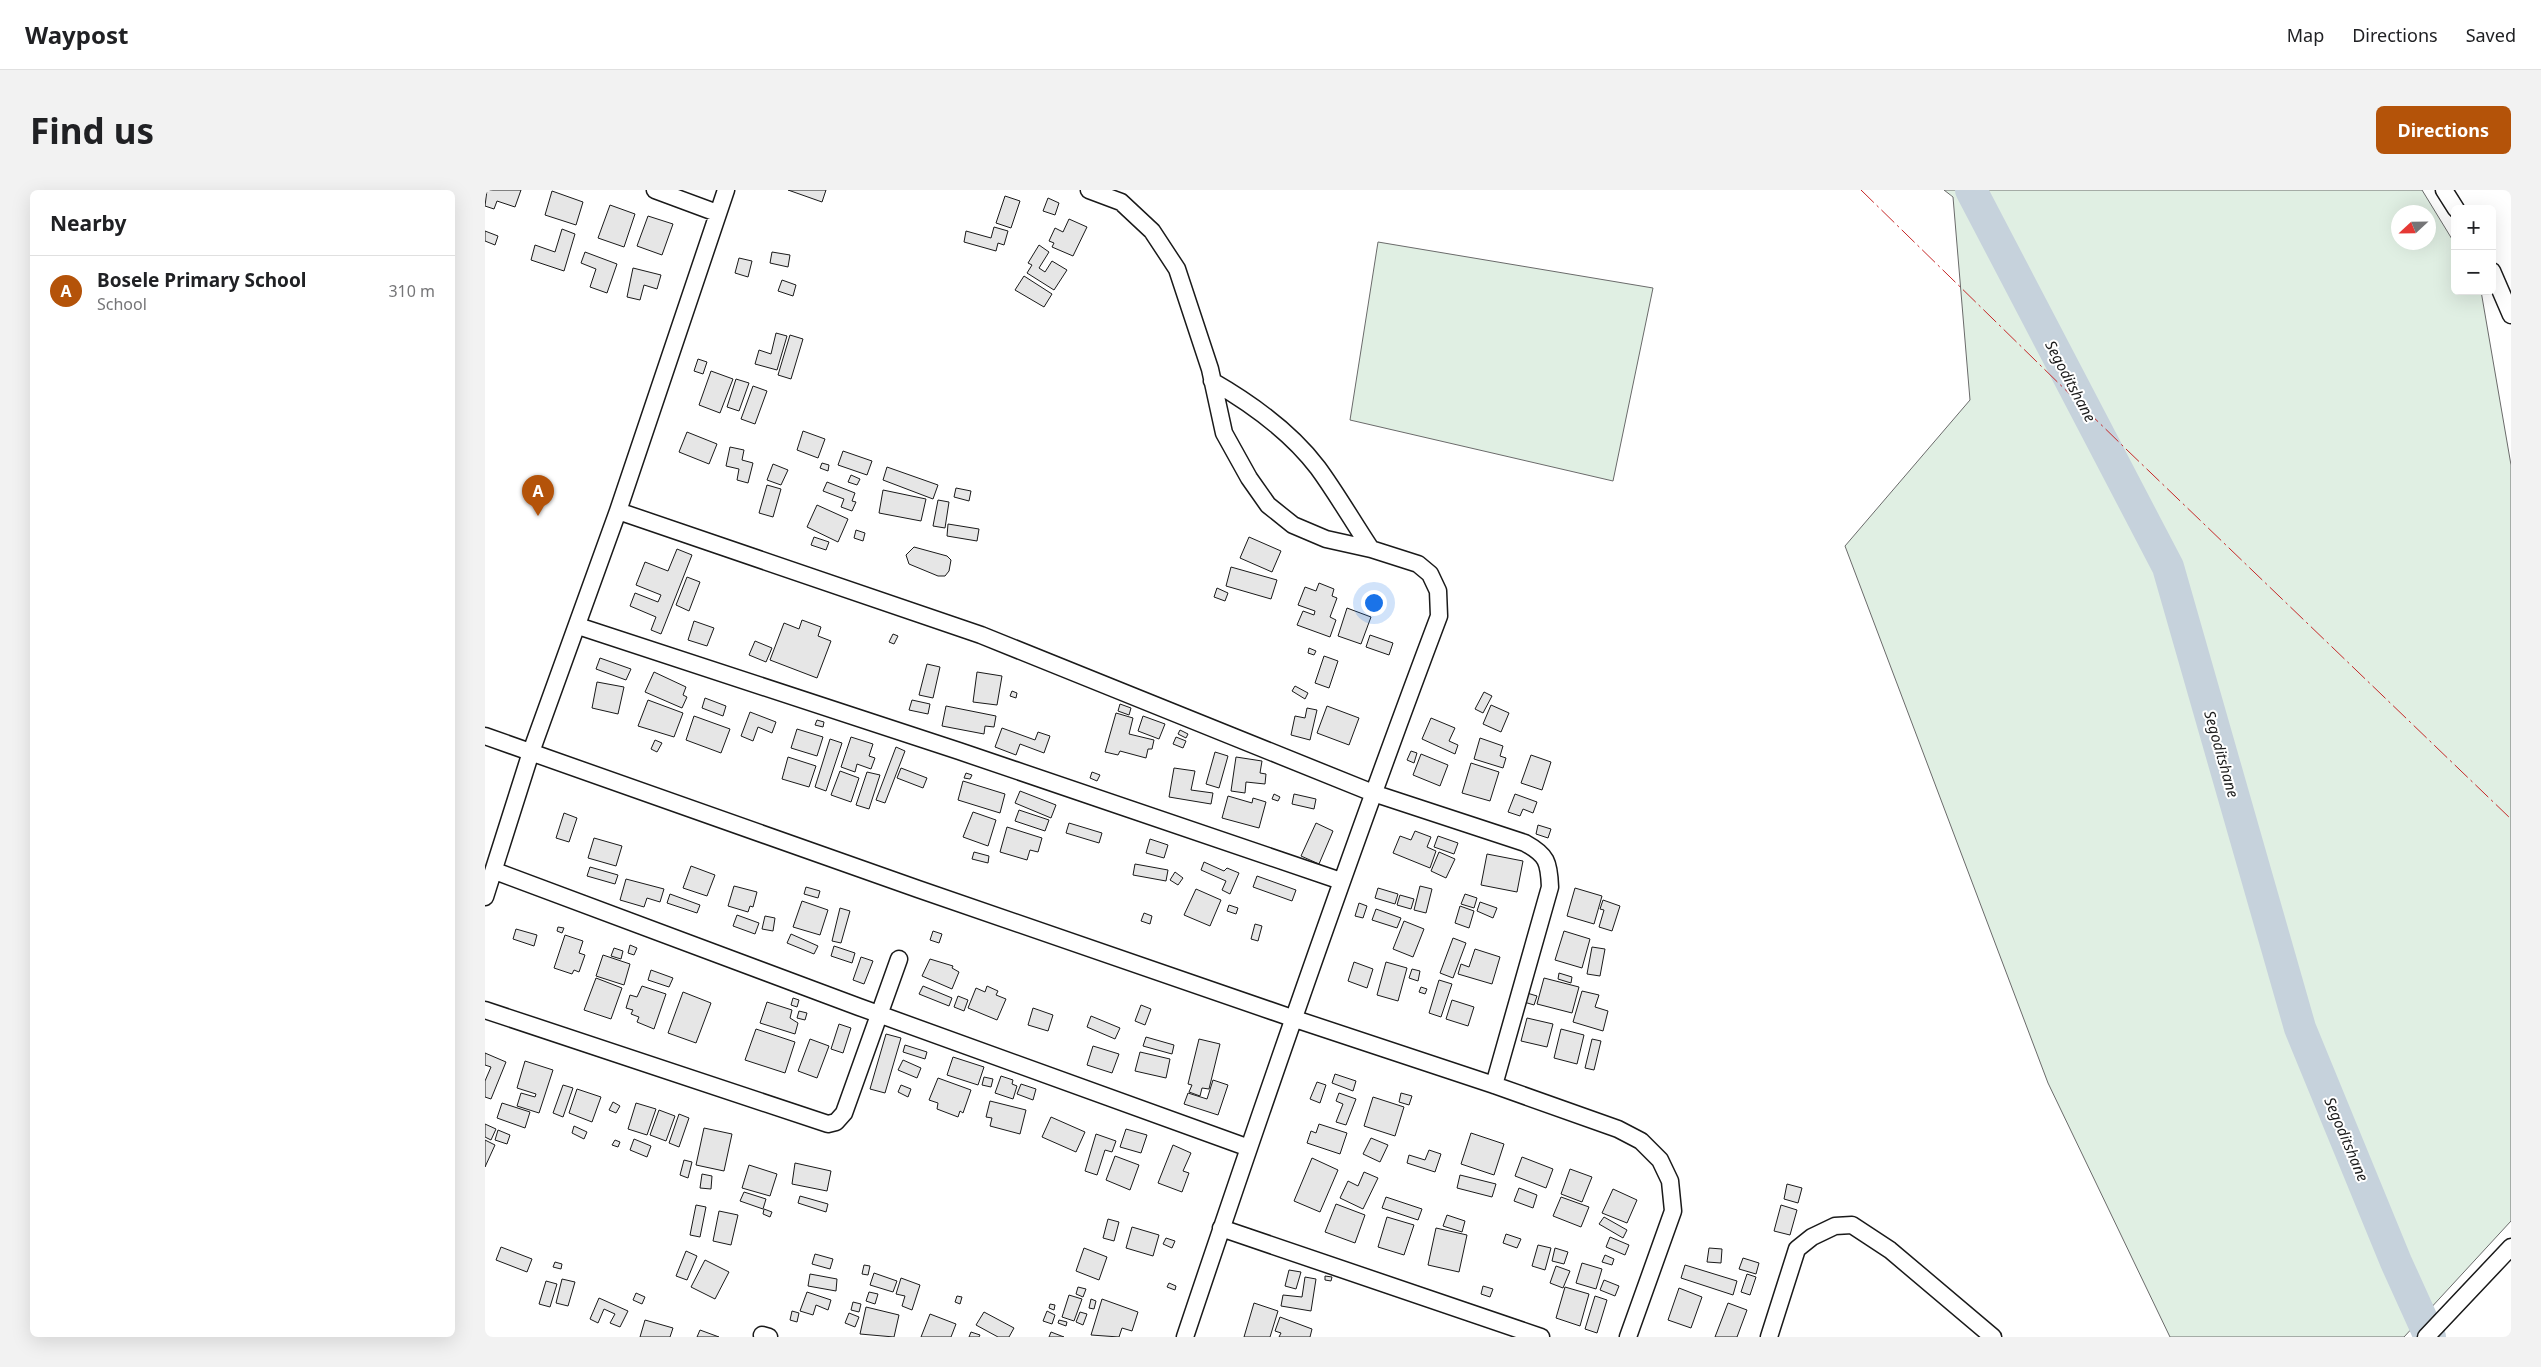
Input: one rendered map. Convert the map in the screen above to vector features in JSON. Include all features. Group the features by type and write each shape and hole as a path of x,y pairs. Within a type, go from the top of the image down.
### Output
{"street":[{"path":"655,190 717,213"},
{"path":"485,897 495,871 531,752 618,511 726,190"},
{"path":"1089,190 1121,202 1152,231 1177,269 1212,381 1224,433 1249,478 1268,505 1293,525 1326,539 1371,549 1419,564 1431,574 1437,591 1439,616 1292,1018 1185,1337"},
{"path":"2444,190 2453,205"},
{"path":"2496,280 2511,315"},
{"path":"1212,381 1246,400 1282,429 1318,468 1371,549"},
{"path":"618,511 981,635 1373,793 1525,842 1542,853 1549,869 1550,887 1494,1085"},
{"path":"578,626 959,750 1341,881"},
{"path":"485,736 1292,1018 1494,1085 1618,1129 1641,1141 1660,1160 1670,1181 1673,1211 1628,1337"},
{"path":"495,871 879,1014 1249,1148"},
{"path":"485,1010 828,1124 836,1122 844,1112 899,959"},
{"path":"1769,1337 1797,1249 1812,1237 1835,1226 1852,1225 1890,1250 1993,1337"},
{"path":"1221,1228 1541,1337"},
{"path":"2426,1337 2511,1247"}],"green space":[{"path":"1944,190 2422,190 2431,205 2391,205 2391,250 2436,250 2436,213 2451,237 2451,295 2482,295 2511,465 2511,1221 2404,1337 2170,1337 2048,1083 1845,546 1970,400 1953,197"},
{"path":"1378,242 1653,288 1613,481 1350,420"}],"building":[{"path":"487,190 521,190 515,207 497,201 494,209 485,206"},
{"path":"788,190 826,190 822,202"},
{"path":"552,191 583,202 576,225 545,215"},
{"path":"1005,196 1020,201 1011,228 996,223"},
{"path":"1048,198 1059,203 1055,215 1043,211"},
{"path":"610,205 635,214 624,247 598,238"},
{"path":"648,216 673,224 662,255 637,246"},
{"path":"1069,219 1087,227 1073,256 1052,247 1054,243 1049,241 1055,228 1063,232"},
{"path":"994,227 1008,231 1004,245 998,243 996,251 964,242 966,231 991,238"},
{"path":"562,229 575,234 564,271 531,260 535,245 555,252"},
{"path":"485,231 498,236 495,245 485,241"},
{"path":"1039,245 1049,252 1039,268 1045,272 1052,261 1067,270 1054,290 1027,273 1032,265 1028,263"},
{"path":"585,252 617,264 607,293 590,287 596,269 581,263"},
{"path":"772,252 790,255 788,267 770,263"},
{"path":"739,258 752,261 748,277 735,273"},
{"path":"633,268 661,275 657,289 644,285 640,300 627,297"},
{"path":"1024,276 1052,294 1044,307 1015,290"},
{"path":"782,280 796,285 793,296 778,291"},
{"path":"776,333 787,336 777,370 755,364 759,350 771,354"},
{"path":"790,335 803,339 791,379 778,375"},
{"path":"698,359 707,362 703,374 694,371"},
{"path":"711,371 733,379 720,413 699,405"},
{"path":"736,379 749,383 739,411 727,407"},
{"path":"753,386 767,391 755,424 741,419"},
{"path":"803,431 825,439 818,458 797,450"},
{"path":"687,432 717,444 709,464 679,452"},
{"path":"730,447 744,450 742,460 753,463 748,483 737,480 739,469 726,466"},
{"path":"843,451 872,461 867,475 838,465"},
{"path":"822,463 829,465 828,471 820,468"},
{"path":"773,464 788,470 781,485 767,480"},
{"path":"887,467 938,485 933,499 883,480"},
{"path":"851,475 860,479 857,485 848,482"},
{"path":"827,482 855,493 852,501 856,502 852,511 841,507 844,499 823,491"},
{"path":"767,485 781,489 773,517 759,513"},
{"path":"956,488 971,491 969,501 954,497"},
{"path":"883,490 926,499 921,521 879,513"},
{"path":"938,500 949,502 945,528 933,526"},
{"path":"817,505 848,519 838,542 807,527"},
{"path":"948,524 979,529 977,541 947,536"},
{"path":"856,530 865,533 863,541 854,538"},
{"path":"814,537 829,542 826,550 811,545"},
{"path":"1249,537 1281,551 1272,572 1240,558"},
{"path":"914,547 947,556 951,560 949,571 945,576 938,576 909,564 906,555"},
{"path":"677,549 692,555 661,634 651,630 656,617 630,606 635,593 658,602 661,595 636,585 645,562 668,571"},
{"path":"1231,567 1277,580 1271,599 1226,586"},
{"path":"687,577 700,582 689,611 676,605"},
{"path":"1319,583 1334,589 1332,596 1337,598 1330,617 1336,620 1330,637 1297,625 1303,611 1314,615 1315,611 1298,605 1305,587 1316,591"},
{"path":"1217,588 1228,593 1225,601 1214,597"},
{"path":"1347,608 1371,617 1361,644 1338,636"},
{"path":"802,620 821,627 818,636 831,641 817,678 770,660 784,623 799,629"},
{"path":"694,621 714,628 707,646 688,640"},
{"path":"893,634 898,636 894,644 889,642"},
{"path":"1370,635 1393,643 1389,655 1366,647"},
{"path":"755,641 772,648 766,662 749,655"},
{"path":"1309,648 1316,651 1314,655 1308,653"},
{"path":"1324,656 1338,661 1329,688 1315,683"},
{"path":"600,658 631,669 626,680 596,669"},
{"path":"927,664 940,667 933,698 919,695"},
{"path":"654,672 686,687 683,695 687,697 682,708 645,692"},
{"path":"977,672 1002,676 997,705 973,702"},
{"path":"597,682 624,687 618,714 592,708"},
{"path":"1295,686 1308,693 1305,699 1292,691"},
{"path":"1012,691 1017,693 1016,698 1010,696"},
{"path":"1484,692 1492,696 1483,713 1475,709"},
{"path":"705,698 726,706 723,716 702,708"},
{"path":"648,700 683,713 674,737 638,726"},
{"path":"912,700 930,704 928,714 909,710"},
{"path":"1120,704 1131,708 1129,715 1118,711"},
{"path":"1491,705 1509,713 1501,732 1483,724"},
{"path":"946,706 996,716 994,727 985,726 984,734 942,726"},
{"path":"1327,706 1359,718 1349,745 1317,733"},
{"path":"1307,708 1317,710 1310,740 1291,735 1295,716 1305,718"},
{"path":"750,712 776,722 772,733 758,727 753,741 741,736"},
{"path":"1116,713 1133,718 1129,734 1154,740 1152,749 1148,749 1146,758 1120,751 1118,755 1105,752"},
{"path":"694,716 730,729 721,753 686,740"},
{"path":"1143,716 1165,724 1159,739 1138,731"},
{"path":"1431,718 1455,728 1449,741 1458,745 1455,754 1422,739"},
{"path":"817,720 824,722 823,727 815,725"},
{"path":"1002,728 1035,740 1038,732 1050,736 1044,753 1020,744 1016,755 995,747"},
{"path":"797,729 823,737 817,756 791,748"},
{"path":"1180,730 1188,734 1186,738 1178,734"},
{"path":"851,737 873,744 869,756 875,758 871,769 857,764 855,772 841,767"},
{"path":"1176,737 1186,741 1183,748 1173,744"},
{"path":"1480,738 1503,746 1500,756 1506,758 1503,768 1474,759"},
{"path":"830,739 842,743 826,791 815,787"},
{"path":"655,740 662,743 657,752 651,749"},
{"path":"896,747 905,751 885,803 876,800"},
{"path":"1411,751 1417,753 1414,763 1407,760"},
{"path":"1215,752 1228,756 1219,788 1206,784"},
{"path":"1421,754 1448,765 1440,786 1413,775"},
{"path":"1531,755 1551,762 1542,790 1521,783"},
{"path":"788,757 816,766 809,787 782,779"},
{"path":"1236,757 1262,761 1260,773 1266,774 1265,784 1246,782 1245,793 1231,791"},
{"path":"1471,763 1499,772 1490,801 1462,793"},
{"path":"901,768 927,778 923,788 897,778"},
{"path":"1174,768 1195,771 1191,790 1213,793 1211,804 1169,797"},
{"path":"840,771 859,778 851,802 831,795"},
{"path":"867,772 880,775 869,809 856,805"},
{"path":"1092,772 1100,775 1097,781 1090,778"},
{"path":"966,773 972,775 970,779 964,778"},
{"path":"963,781 1005,794 1000,813 958,800"},
{"path":"1020,791 1056,805 1051,818 1015,803"},
{"path":"1274,794 1280,797 1278,801 1272,799"},
{"path":"1294,794 1316,799 1314,809 1292,804"},
{"path":"1515,794 1537,802 1533,813 1523,809 1520,816 1508,812"},
{"path":"1228,796 1252,803 1253,798 1266,802 1259,828 1222,818"},
{"path":"1019,810 1049,820 1045,831 1015,821"},
{"path":"973,812 996,820 988,846 963,837"},
{"path":"564,813 577,818 569,842 556,838"},
{"path":"1069,823 1102,833 1099,843 1066,833"},
{"path":"1316,823 1333,831 1319,864 1301,856"},
{"path":"1538,825 1551,829 1548,838 1536,834"},
{"path":"1007,827 1042,838 1038,852 1030,850 1027,860 1000,852"},
{"path":"1415,831 1431,837 1427,847 1436,851 1430,868 1393,853 1400,836 1411,840"},
{"path":"1438,836 1458,843 1454,854 1434,847"},
{"path":"594,838 622,846 616,866 588,858"},
{"path":"1150,839 1168,845 1164,858 1146,853"},
{"path":"974,852 989,856 988,863 972,859"},
{"path":"1439,852 1455,859 1446,878 1431,871"},
{"path":"1487,854 1523,861 1517,892 1481,885"},
{"path":"1204,862 1224,871 1227,868 1239,873 1230,894 1222,890 1226,881 1201,870"},
{"path":"1135,864 1168,870 1166,881 1133,875"},
{"path":"691,866 715,875 707,896 683,888"},
{"path":"590,867 618,875 615,884 587,876"},
{"path":"1175,872 1183,878 1178,885 1170,880"},
{"path":"1257,876 1296,890 1292,901 1253,887"},
{"path":"626,879 664,889 660,902 647,898 644,907 620,900"},
{"path":"734,886 757,892 753,907 750,906 748,912 728,906"},
{"path":"1420,886 1432,889 1426,913 1414,910"},
{"path":"806,887 820,891 818,898 804,894"},
{"path":"1378,888 1398,894 1395,904 1375,898"},
{"path":"1575,888 1602,896 1594,924 1567,916"},
{"path":"1196,889 1221,900 1210,926 1184,915"},
{"path":"670,894 700,905 697,913 667,903"},
{"path":"1465,894 1477,898 1474,908 1461,904"},
{"path":"1400,895 1414,899 1411,909 1397,905"},
{"path":"1603,900 1620,906 1612,931 1599,927 1604,910 1600,909"},
{"path":"802,901 828,910 820,935 793,927"},
{"path":"1480,902 1497,908 1493,918 1477,911"},
{"path":"1359,903 1367,906 1363,918 1355,916"},
{"path":"1229,905 1238,908 1236,914 1227,911"},
{"path":"1460,906 1474,911 1469,928 1455,923"},
{"path":"840,908 850,911 841,943 832,941"},
{"path":"1376,909 1401,918 1397,928 1372,920"},
{"path":"1144,913 1152,916 1150,924 1141,921"},
{"path":"737,915 759,923 755,934 733,926"},
{"path":"765,916 775,918 773,931 762,929"},
{"path":"1404,921 1424,929 1413,957 1393,949"},
{"path":"1255,924 1262,926 1258,941 1251,939"},
{"path":"558,927 564,928 562,933 557,931"},
{"path":"516,929 537,935 534,946 513,939"},
{"path":"933,931 942,934 939,943 930,940"},
{"path":"1564,931 1590,939 1582,968 1555,960"},
{"path":"791,934 818,946 814,954 787,943"},
{"path":"565,935 583,941 579,953 585,955 579,972 574,970 572,974 554,968"},
{"path":"1453,938 1466,943 1453,978 1440,973"},
{"path":"630,945 637,948 634,955 628,953"},
{"path":"834,946 855,953 852,963 831,956"},
{"path":"1592,947 1605,949 1600,976 1587,974"},
{"path":"614,948 623,951 621,959 611,956"},
{"path":"1475,949 1500,957 1492,984 1458,974 1461,964 1469,967"},
{"path":"603,955 630,964 624,985 596,976"},
{"path":"861,957 873,961 864,984 853,980"},
{"path":"930,959 953,966 952,968 959,972 952,989 922,976"},
{"path":"1354,962 1373,969 1367,988 1348,981"},
{"path":"1386,962 1407,968 1398,1001 1377,995"},
{"path":"1412,969 1420,971 1418,981 1409,978"},
{"path":"651,970 673,978 669,987 648,980"},
{"path":"1559,973 1572,977 1571,983 1558,979"},
{"path":"596,978 622,988 611,1019 584,1010"},
{"path":"1544,978 1579,987 1572,1013 1537,1004"},
{"path":"1439,980 1452,984 1441,1017 1429,1013"},
{"path":"642,986 666,994 654,1029 637,1022 639,1017 631,1014 633,1010 626,1008 630,995 637,997"},
{"path":"923,986 952,998 949,1006 919,994"},
{"path":"987,986 998,991 996,995 1006,999 997,1020 968,1008 976,988 985,992"},
{"path":"1421,987 1427,989 1425,994 1419,992"},
{"path":"1582,991 1599,995 1595,1007 1608,1011 1603,1031 1573,1022"},
{"path":"683,992 711,1003 696,1043 668,1033"},
{"path":"1527,993 1537,996 1534,1005 1524,1002"},
{"path":"958,996 968,1000 964,1011 954,1007"},
{"path":"793,998 799,1000 797,1007 791,1005"},
{"path":"1452,1000 1474,1007 1468,1026 1446,1019"},
{"path":"767,1002 792,1010 790,1018 798,1023 795,1034 760,1023"},
{"path":"1141,1005 1151,1009 1145,1025 1135,1021"},
{"path":"1033,1008 1053,1015 1048,1031 1028,1025"},
{"path":"799,1011 807,1013 805,1020 797,1018"},
{"path":"1091,1016 1120,1028 1115,1039 1087,1027"},
{"path":"1527,1018 1553,1024 1547,1047 1521,1041"},
{"path":"839,1024 851,1028 843,1053 831,1049"},
{"path":"756,1029 795,1042 785,1073 745,1060"},
{"path":"1561,1029 1584,1035 1577,1064 1554,1058"},
{"path":"886,1034 901,1038 885,1093 870,1089"},
{"path":"1146,1037 1174,1045 1172,1054 1143,1046"},
{"path":"810,1039 829,1046 817,1078 798,1071"},
{"path":"1199,1039 1220,1044 1209,1089 1202,1088 1200,1096 1189,1092 1192,1085 1188,1084"},
{"path":"1592,1039 1601,1041 1594,1070 1585,1068"},
{"path":"905,1045 927,1052 925,1059 903,1052"},
{"path":"1093,1046 1119,1054 1112,1073 1087,1065"},
{"path":"1140,1052 1170,1059 1166,1078 1135,1071"},
{"path":"485,1053 506,1062 491,1099 485,1097 485,1081 491,1067 485,1065"},
{"path":"953,1057 984,1067 978,1085 947,1075"},
{"path":"903,1060 921,1068 917,1078 898,1070"},
{"path":"525,1061 553,1070 539,1113 517,1106 521,1093 535,1097 536,1094 517,1088"},
{"path":"1335,1074 1356,1081 1353,1091 1332,1083"},
{"path":"1001,1076 1013,1080 1012,1084 1017,1086 1013,1099 995,1093"},
{"path":"984,1077 993,1079 991,1087 982,1085"},
{"path":"938,1078 971,1090 963,1113 960,1111 958,1117 937,1109 938,1103 929,1100"},
{"path":"1213,1080 1228,1085 1218,1115 1184,1104 1188,1093 1207,1099"},
{"path":"1317,1082 1326,1085 1320,1103 1310,1099"},
{"path":"1021,1084 1036,1089 1033,1100 1017,1094"},
{"path":"563,1085 573,1088 563,1117 553,1113"},
{"path":"901,1085 911,1089 908,1097 898,1092"},
{"path":"577,1089 601,1097 592,1122 569,1113"},
{"path":"1339,1093 1356,1099 1346,1125 1336,1122 1343,1104 1336,1101"},
{"path":"1401,1093 1412,1096 1409,1105 1399,1102"},
{"path":"1373,1097 1404,1107 1395,1136 1364,1126"},
{"path":"990,1101 1026,1110 1020,1134 990,1126 992,1118 986,1117"},
{"path":"613,1102 620,1106 616,1113 609,1110"},
{"path":"502,1103 530,1112 525,1128 497,1118"},
{"path":"636,1103 656,1109 647,1135 628,1129"},
{"path":"659,1110 675,1116 666,1141 650,1135"},
{"path":"679,1114 689,1118 679,1147 669,1143"},
{"path":"1051,1117 1085,1132 1076,1152 1042,1137"},
{"path":"485,1124 496,1129 491,1140 485,1137"},
{"path":"1319,1124 1347,1133 1340,1154 1307,1143 1311,1131 1316,1133"},
{"path":"574,1126 587,1132 584,1139 572,1133"},
{"path":"704,1128 732,1134 724,1171 696,1165"},
{"path":"1126,1129 1147,1135 1141,1153 1120,1147"},
{"path":"498,1130 510,1135 507,1144 495,1140"},
{"path":"1471,1133 1504,1144 1494,1175 1461,1164"},
{"path":"1096,1134 1116,1141 1112,1152 1105,1150 1097,1175 1085,1171"},
{"path":"1371,1138 1388,1145 1380,1162 1363,1154"},
{"path":"634,1139 651,1146 647,1157 630,1150"},
{"path":"485,1140 495,1145 485,1167"},
{"path":"615,1140 620,1142 618,1147 612,1145"},
{"path":"1173,1145 1191,1153 1183,1171 1189,1173 1182,1192 1158,1183"},
{"path":"1429,1150 1441,1154 1435,1172 1407,1163 1409,1155 1425,1160"},
{"path":"1115,1156 1139,1165 1130,1190 1106,1180"},
{"path":"1522,1157 1553,1169 1546,1188 1515,1176"},
{"path":"1312,1158 1338,1170 1320,1212 1294,1201"},
{"path":"684,1160 692,1162 688,1178 680,1175"},
{"path":"795,1163 831,1171 827,1191 792,1184"},
{"path":"749,1165 777,1174 770,1196 742,1188"},
{"path":"1570,1169 1592,1177 1582,1202 1561,1194"},
{"path":"1364,1172 1378,1178 1363,1209 1340,1198 1348,1181 1358,1186"},
{"path":"702,1174 712,1176 711,1189 700,1188"},
{"path":"1460,1175 1496,1184 1492,1197 1457,1188"},
{"path":"1787,1184 1802,1188 1798,1203 1784,1199"},
{"path":"1519,1188 1537,1195 1533,1208 1514,1201"},
{"path":"1613,1189 1637,1200 1627,1223 1602,1213"},
{"path":"744,1192 766,1199 763,1209 740,1201"},
{"path":"800,1196 828,1204 826,1212 798,1203"},
{"path":"1386,1197 1422,1209 1418,1220 1382,1208"},
{"path":"1561,1197 1589,1207 1581,1227 1553,1216"},
{"path":"1336,1204 1365,1215 1355,1243 1325,1232"},
{"path":"696,1205 706,1207 700,1237 690,1235"},
{"path":"1781,1205 1797,1210 1790,1235 1774,1231"},
{"path":"764,1209 772,1212 770,1217 763,1214"},
{"path":"719,1211 738,1215 731,1245 713,1241"},
{"path":"1447,1215 1465,1221 1462,1232 1443,1226"},
{"path":"1387,1217 1414,1225 1404,1255 1378,1247"},
{"path":"1604,1217 1627,1230 1623,1238 1599,1224"},
{"path":"1108,1219 1119,1222 1114,1241 1103,1238"},
{"path":"1132,1227 1159,1235 1153,1256 1126,1248"},
{"path":"1436,1228 1467,1235 1459,1272 1428,1265"},
{"path":"1506,1234 1521,1239 1517,1248 1503,1243"},
{"path":"1610,1237 1629,1245 1625,1255 1606,1247"},
{"path":"1166,1238 1175,1241 1172,1248 1163,1244"},
{"path":"1538,1245 1551,1248 1545,1270 1532,1266"},
{"path":"501,1247 532,1259 527,1272 496,1260"},
{"path":"1084,1248 1107,1257 1099,1280 1076,1271"},
{"path":"1555,1248 1568,1252 1564,1264 1552,1261"},
{"path":"1709,1248 1722,1249 1721,1263 1707,1262"},
{"path":"686,1251 697,1256 687,1280 676,1276"},
{"path":"815,1254 833,1259 830,1269 812,1264"},
{"path":"1605,1255 1614,1259 1612,1265 1602,1262"},
{"path":"1743,1258 1759,1263 1756,1274 1739,1269"},
{"path":"705,1260 729,1272 715,1299 691,1287"},
{"path":"555,1262 562,1264 561,1269 553,1267"},
{"path":"1582,1263 1602,1269 1596,1289 1576,1283"},
{"path":"864,1265 870,1266 868,1275 862,1274"},
{"path":"1685,1265 1737,1281 1733,1295 1681,1278"},
{"path":"1556,1266 1570,1271 1563,1288 1550,1283"},
{"path":"1289,1270 1301,1272 1296,1289 1285,1286"},
{"path":"874,1273 897,1281 893,1292 870,1285"},
{"path":"810,1274 837,1279 836,1291 808,1286"},
{"path":"1747,1274 1756,1277 1750,1295 1741,1292"},
{"path":"1325,1276 1332,1277 1331,1281 1325,1280"},
{"path":"1305,1277 1316,1279 1311,1311 1281,1306 1283,1295 1302,1297"},
{"path":"901,1278 920,1285 912,1310 902,1306 905,1296 896,1294"},
{"path":"562,1279 575,1282 568,1306 556,1303"},
{"path":"1604,1280 1619,1286 1615,1296 1600,1290"},
{"path":"546,1281 557,1284 550,1307 539,1304"},
{"path":"1169,1283 1176,1286 1175,1290 1167,1287"},
{"path":"1483,1286 1493,1289 1490,1297 1481,1294"},
{"path":"1078,1287 1086,1289 1083,1297 1076,1294"},
{"path":"1565,1287 1589,1294 1580,1326 1556,1318"},
{"path":"1679,1288 1702,1297 1691,1328 1668,1320"},
{"path":"807,1292 831,1300 828,1310 816,1305 813,1315 800,1311"},
{"path":"869,1292 878,1294 875,1304 866,1301"},
{"path":"636,1293 645,1297 642,1304 633,1300"},
{"path":"1069,1295 1082,1299 1074,1321 1062,1317"},
{"path":"957,1296 962,1297 960,1304 955,1302"},
{"path":"1595,1296 1607,1300 1597,1333 1585,1329"},
{"path":"599,1298 628,1311 620,1327 610,1323 615,1314 604,1309 598,1323 590,1319"},
{"path":"1091,1299 1096,1301 1094,1309 1089,1308"},
{"path":"1102,1299 1138,1312 1132,1331 1122,1328 1119,1337 1091,1335"},
{"path":"853,1302 861,1304 859,1312 851,1310"},
{"path":"1254,1303 1278,1311 1270,1337 1244,1337"},
{"path":"1728,1303 1747,1310 1737,1337 1715,1337"},
{"path":"1050,1304 1055,1305 1054,1310 1049,1308"},
{"path":"866,1307 899,1315 894,1337 860,1334"},
{"path":"792,1311 799,1313 797,1322 790,1320"},
{"path":"1047,1311 1055,1315 1052,1324 1043,1321"},
{"path":"984,1312 1014,1328 1009,1337 998,1337 976,1325"},
{"path":"1080,1312 1087,1314 1083,1325 1076,1322"},
{"path":"849,1313 859,1317 855,1327 845,1323"},
{"path":"930,1314 956,1324 951,1337 921,1337"},
{"path":"1280,1317 1312,1329 1310,1337 1279,1337 1281,1333 1275,1331"},
{"path":"645,1320 673,1328 670,1337 640,1337"},
{"path":"1059,1320 1067,1322 1066,1326 1058,1323"},
{"path":"700,1330 719,1337 697,1337"},
{"path":"971,1332 980,1335 979,1337 969,1337"},
{"path":"1051,1332 1064,1337 1049,1337"}],"waterway":[{"name":"Segoditshane","path":"1971,190 2168,567 2300,1028 2396,1262 2430,1337"}],"power":[{"path":"1861,190 2126,449 2511,819"}],"place":[{"name":"Bosele Primary School","path":"538,516"}]}
